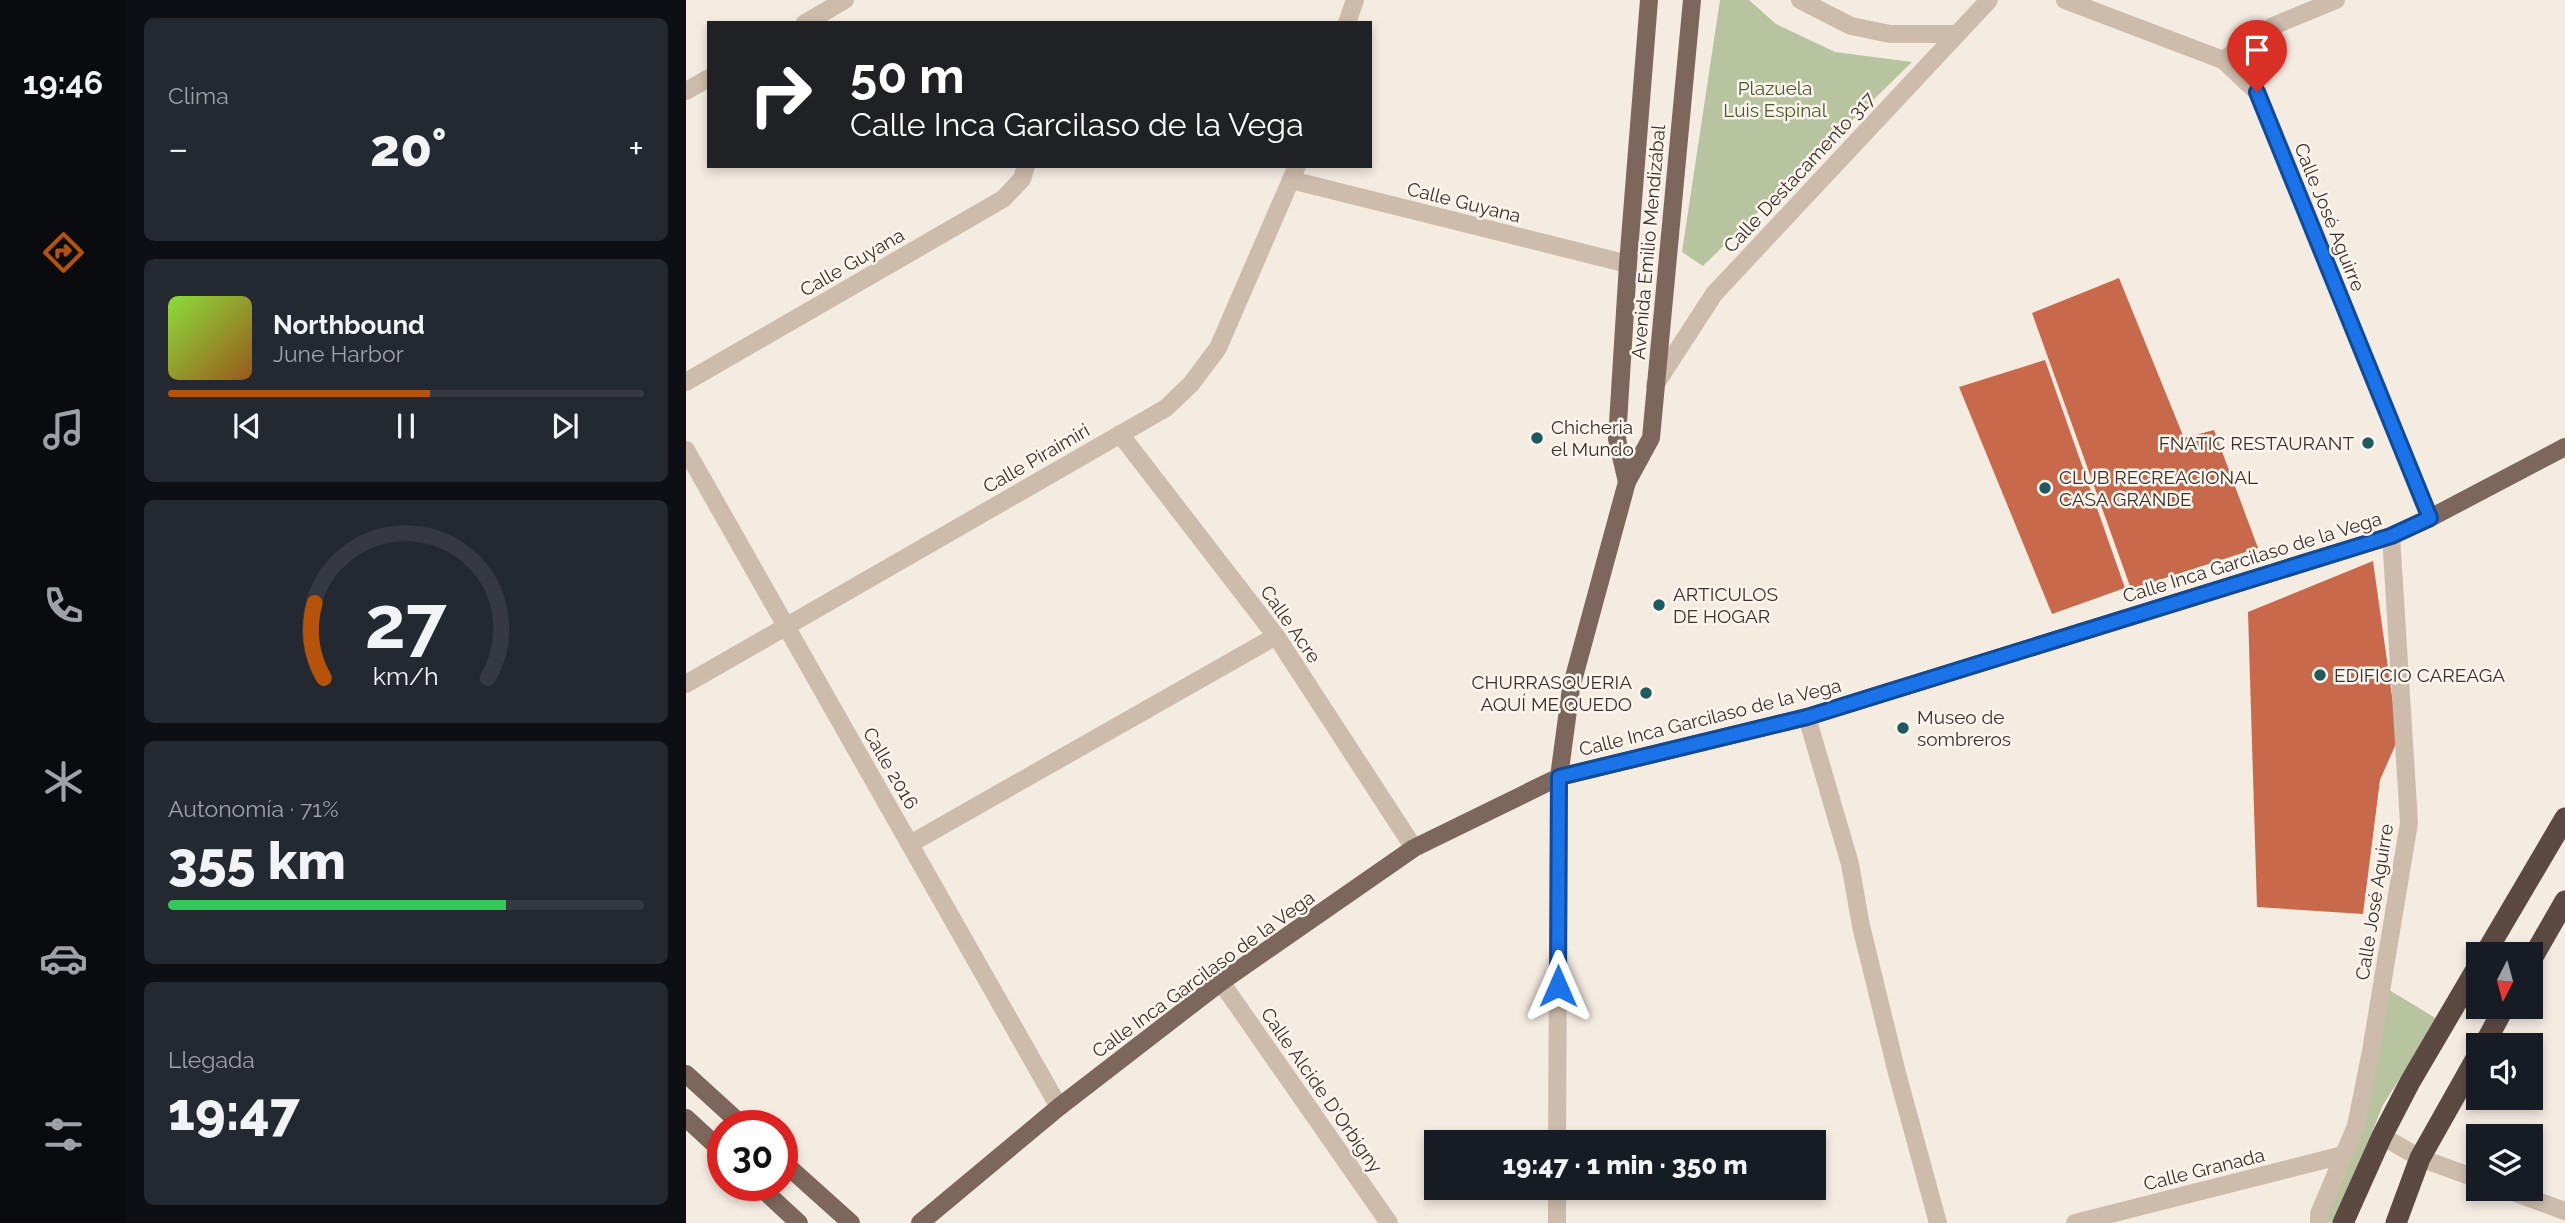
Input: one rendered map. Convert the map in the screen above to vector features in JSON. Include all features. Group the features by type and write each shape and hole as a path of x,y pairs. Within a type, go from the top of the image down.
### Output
{"highway":[{"path":"2492,942 2565,818"},
{"path":"2541,942 2565,901"},
{"path":"2343,1223 2382,1136 2410,1082 2466,986"},
{"path":"2396,1223 2420,1158 2466,1076"}],"main road":[{"name":"Avenida Emilio Mendizábal","path":"1627,482 1617,439 1649,0"},
{"name":"Avenida Emilio Mendizábal","path":"1559,777 1572,688 1627,482 1651,438 1692,0"},
{"name":"Calle Inca Garcilaso de la Vega","path":"920,1223 1059,1107 1221,982 1414,848 1559,777 1807,717 2391,536 2565,447"},
{"path":"690,1082 724,1110"},
{"path":"686,1118 707,1137"},
{"path":"798,1175 851,1223"},
{"path":"775,1201 799,1223"}],"street":[{"path":"808,21 845,0"},
{"path":"1348,21 1355,0"},
{"path":"1800,0 1851,26 1890,34 1957,34"},
{"name":"Calle Destacamento 317","path":"1655,385 1714,294 1989,0"},
{"name":"Calle José Aguirre","path":"2065,0 2223,61 2257,92 2430,518"},
{"path":"2223,61 2273,26 2336,0"},
{"path":"686,92 707,79"},
{"name":"Calle Guyana","path":"686,382 1003,199 1022,179 1025,168"},
{"name":"Calle Guyana","path":"1294,173 1628,264"},
{"name":"Calle Piraimiri","path":"686,684 1166,408 1191,384 1218,348 1294,173"},
{"name":"Calle Acre","path":"1120,434 1276,636 1414,848"},
{"name":"Calle 2016","path":"686,450 1059,1107"},
{"name":"Calle José Aguirre","path":"2319,1223 2319,1214 2356,1126 2409,823 2391,536"},
{"path":"910,844 1276,636"},
{"path":"1807,717 1850,864 1861,926 1897,1073 1938,1223"},
{"name":"Avenida Emilio Mendizábal","path":"1557,1130 1559,777"},
{"name":"Calle Alcide D'Orbigny","path":"1221,982 1389,1223"},
{"path":"2382,1136 2420,1158 2466,1175"},
{"name":"Calle Granada","path":"2075,1223 2343,1155"},
{"path":"1557,1200 1557,1223"},
{"path":"2538,1201 2565,1211"}],"green space":[{"name":"Plazuela Luis Espinal","path":"1720,0 1749,0 1776,24 1835,52 1912,62 1703,266 1682,252"},
{"path":"2386,988 2437,1019 2383,1105 2336,1222 2324,1223"}],"building":[{"path":"2119,278 2184,438 2214,430 2258,548 2131,589 2032,313"},
{"name":"CLUB RECREACIONAL CASA GRANDE","path":"2045,360 2125,588 2052,614 1959,387"},
{"name":"EDIFICIO CAREAGA","path":"2373,561 2398,739 2380,780 2363,914 2257,907 2248,612"}],"place":[{"name":"Chicheria el Mundo","path":"1537,438"},
{"name":"FNATIC RESTAURANT","path":"2368,443"},
{"name":"CLUB RECREACIONAL CASA GRANDE","path":"2045,488"},
{"name":"ARTICULOS DE HOGAR","path":"1659,605"},
{"name":"EDIFICIO CAREAGA","path":"2320,675"},
{"name":"CHURRASQUERIA AQUÍ ME QUEDO","path":"1646,693"},
{"name":"Museo de sombreros","path":"1903,728"}],"route":[{"path":"1558,986 1559,777 1807,717 2391,536 2430,518 2257,92"}]}
